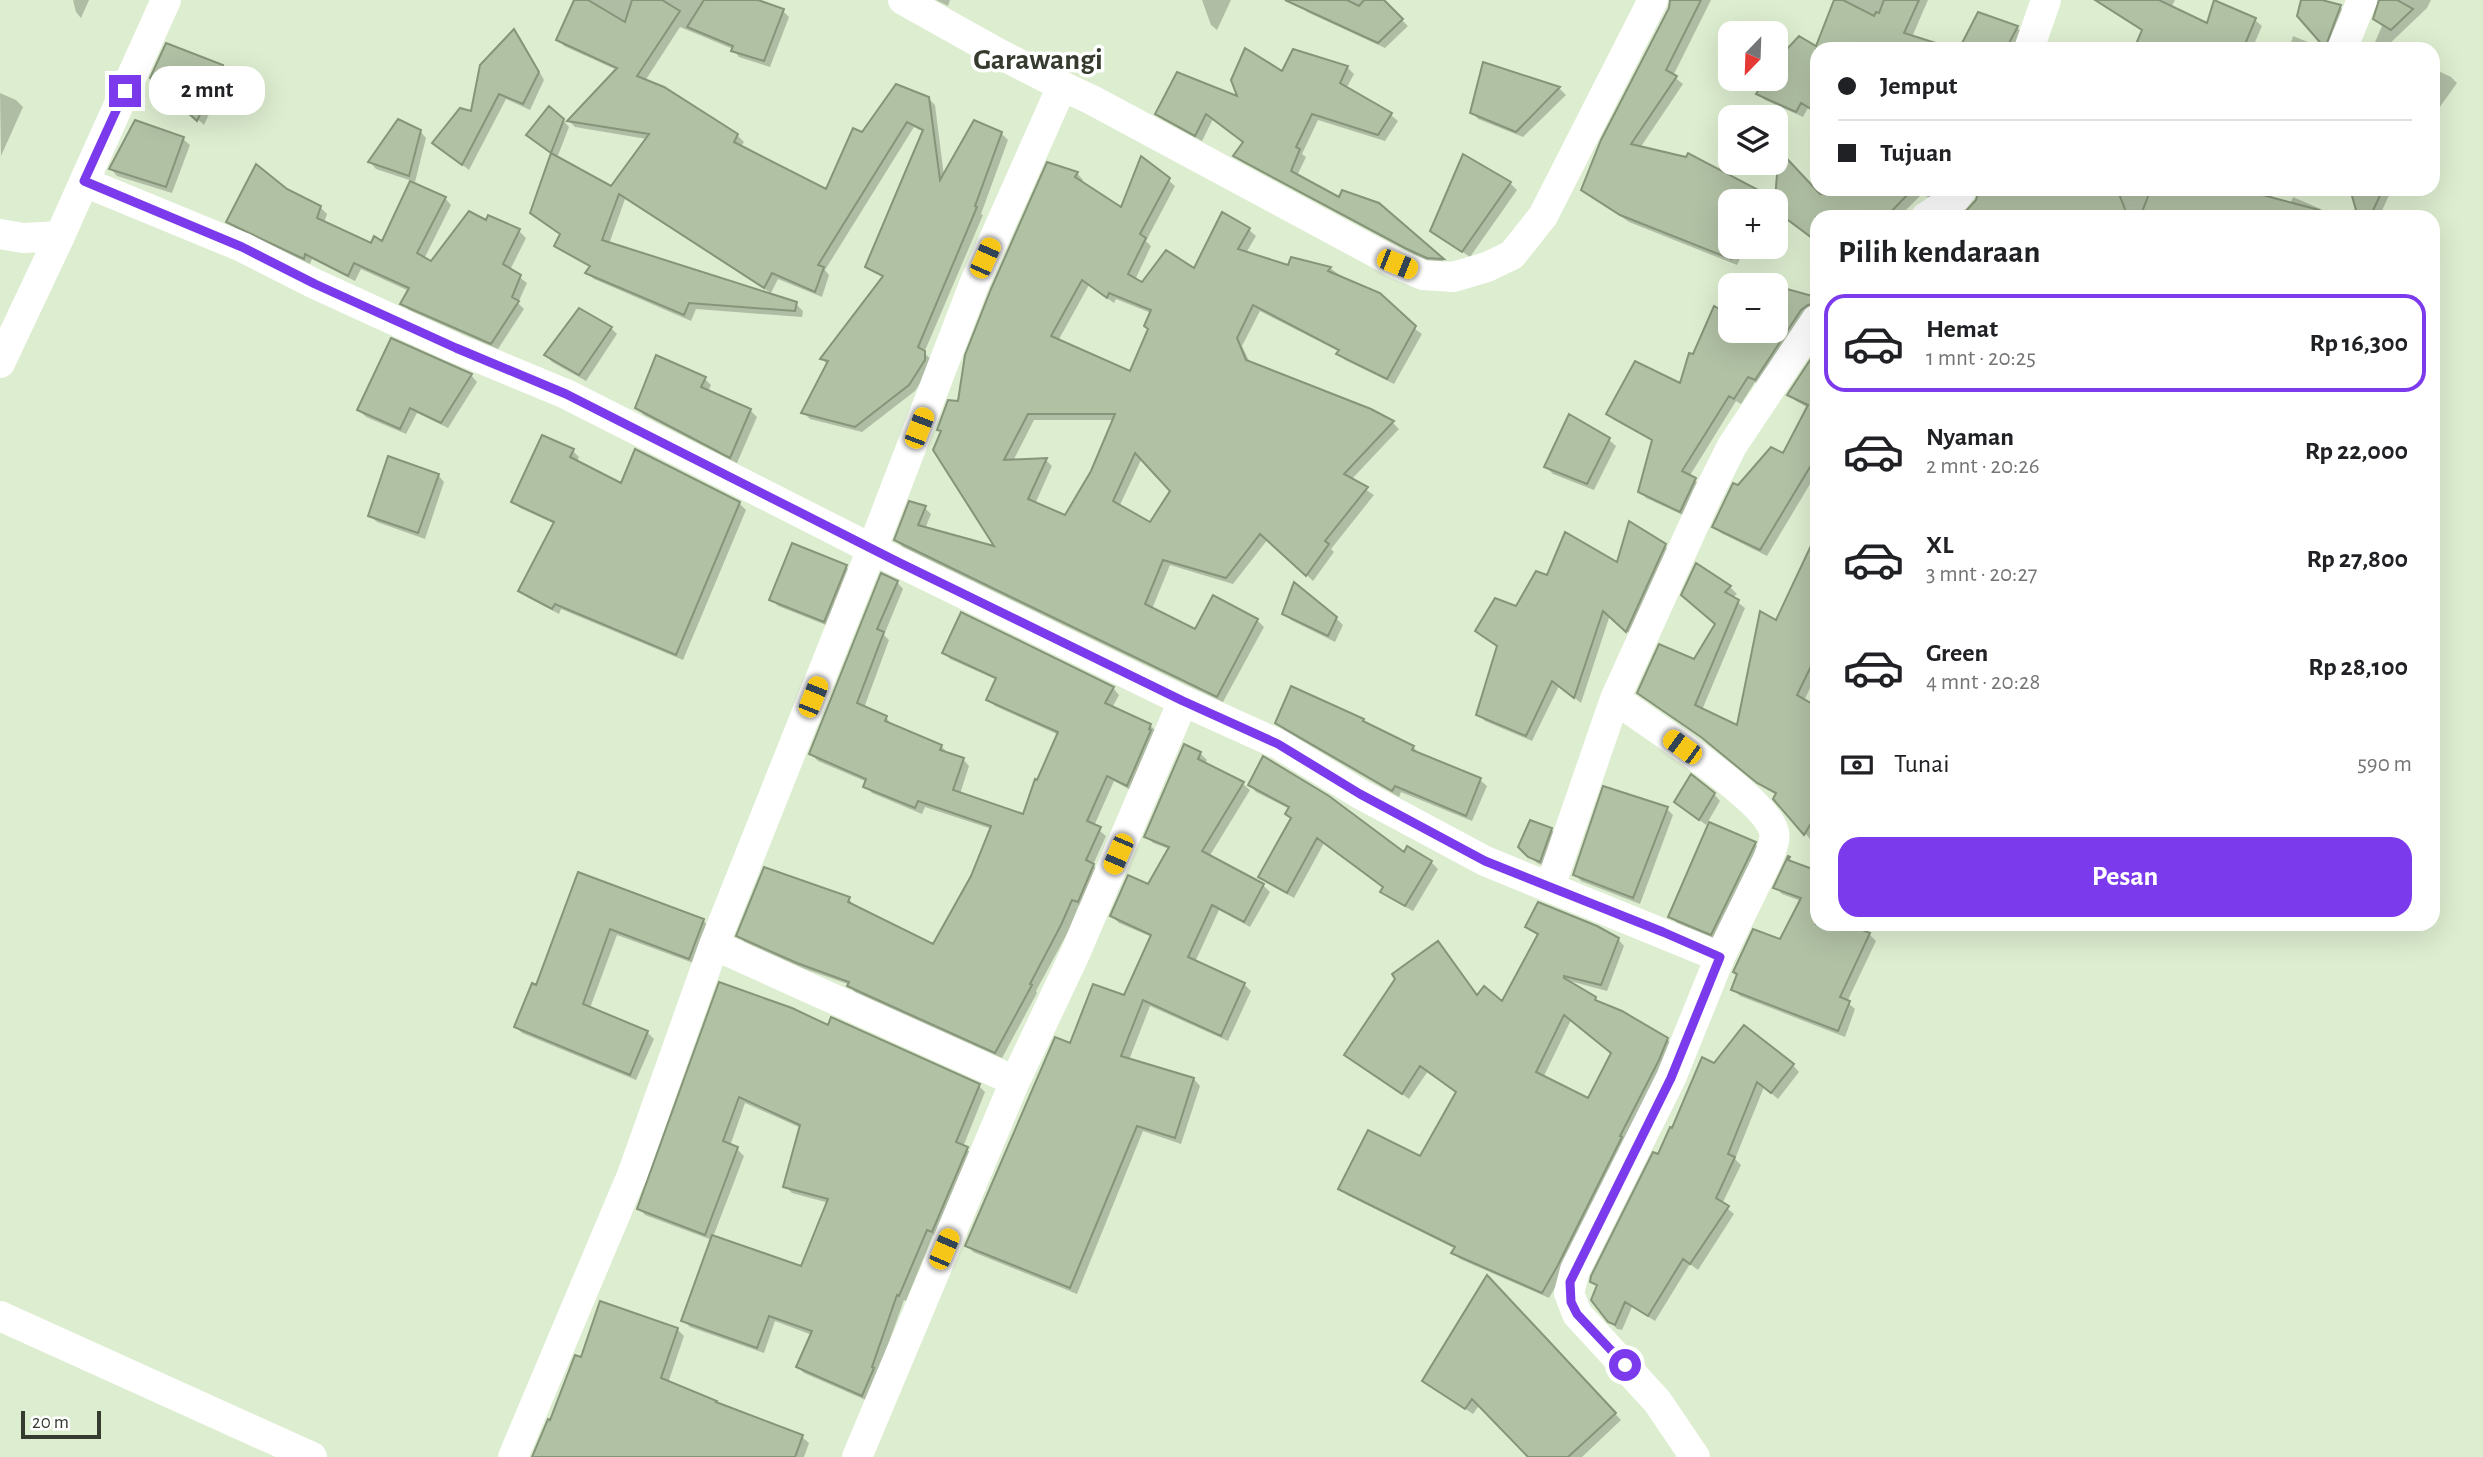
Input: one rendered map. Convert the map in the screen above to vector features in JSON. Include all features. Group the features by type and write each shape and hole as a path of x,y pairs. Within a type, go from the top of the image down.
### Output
{"street":[{"path":"0,363 166,0"},
{"path":"903,0 1397,264 1423,275 1452,276 1487,267 1512,255 1543,216 1653,0"},
{"path":"2031,42 2046,0"},
{"path":"2345,42 2362,0"},
{"path":"513,1457 632,1175 714,945 975,282 1062,86"},
{"path":"84,181 242,247 315,284 456,348 566,394 872,549 1183,701 1278,744 1360,794 1485,861 1720,957"},
{"path":"1937,210 1957,196"},
{"path":"0,234 23,238 60,236"},
{"path":"1541,884 1615,699 1732,446 1810,329"},
{"path":"1615,699 1726,780 1759,808 1774,832 1768,859 1720,957 1671,1078 1575,1270 1569,1293 1577,1314 1657,1401 1696,1457"},
{"path":"857,1457 1014,1081 1074,956 1183,701"},
{"path":"714,945 1014,1081"},
{"path":"0,1316 312,1457"}],"building":[{"path":"574,0 588,0 625,22 632,0 662,0 680,11 637,76 664,87 738,134 734,142 826,189 853,128 862,132 896,84 929,97 940,180 974,120 1002,132 975,206 977,207 918,347 925,351 925,360 909,385 855,427 801,413 828,361 820,359 883,276 865,267 923,130 907,122 818,265 824,267 815,292 772,273 764,288 619,194 602,240 797,302 795,311 689,303 684,315 585,273 590,266 554,246 560,234 530,213 551,153 611,186 649,134 567,121 617,68 556,40"},
{"path":"704,0 758,0 784,9 764,61 731,51 733,46 687,27"},
{"path":"1285,0 1347,0 1359,6 1364,0 1384,0 1403,19 1378,43"},
{"path":"1670,0 1701,0 1666,70 1677,76 1631,144 1686,157 1688,153 1718,169 1718,175 1730,175 1756,189 1718,189 1718,254 1620,215 1581,190 1601,140 1669,8"},
{"path":"1834,0 1843,0 1874,16 1876,12 1879,13 1884,0 1919,0 1904,33 1932,42 1818,42"},
{"path":"2095,0 2159,0 2207,23 2214,0 2256,18 2246,42 2137,42 2142,30"},
{"path":"2301,0 2322,0 2341,5 2327,42 2320,42 2297,16"},
{"path":"2379,0 2397,0 2413,9 2391,30 2373,19"},
{"path":"1978,12 2018,26 2010,42 1963,42"},
{"path":"514,29 539,72 523,104 499,94 462,165 432,143 460,108 471,111 480,65"},
{"path":"1799,36 1810,42 1810,108 1801,103 1796,112 1788,108 1788,105 1780,105 1756,94 1758,91 1788,91 1788,48"},
{"path":"166,43 223,65 197,121 150,78"},
{"path":"1245,48 1282,71 1293,49 1348,66 1340,83 1392,113 1378,135 1312,114 1296,147 1300,149 1291,171 1339,197 1342,190 1379,203 1444,259 1427,258 1405,248 1233,156 1243,142 1206,114 1195,136 1155,114 1177,72 1237,96 1231,80"},
{"path":"1483,62 1560,87 1516,132 1470,113"},
{"path":"549,106 564,119 551,153 526,135"},
{"path":"398,119 421,130 409,176 368,162"},
{"path":"135,120 184,137 166,187 109,169"},
{"path":"1463,154 1511,182 1462,252 1430,231"},
{"path":"1141,156 1170,178 1140,234 1146,238 1128,274 1142,282 1166,250 1194,268 1222,212 1250,228 1238,249 1288,265 1291,257 1331,267 1328,271 1380,293 1416,326 1387,379 1336,354 1339,350 1253,305 1237,338 1246,360 1371,409 1394,421 1344,474 1368,487 1325,541 1329,544 1306,576 1260,534 1226,578 1163,560 1145,604 1195,629 1213,595 1258,619 1217,697 894,540 909,501 926,506 918,525 994,546 933,450 941,431 937,430 948,400 958,401 965,355 991,289 1047,162 1078,172 1075,177 1121,207","holes":["1082,280 1107,298 1109,293 1151,310 1144,326 1148,329 1130,371 1051,336","1028,414 1115,414 1091,471 1065,515 1028,499 1047,458 1004,460","1135,453 1170,491 1150,522 1113,501"]},
{"path":"1788,160 1810,183 1810,196 1906,196 1893,210 1810,210 1810,236 1788,220 1788,189 1776,189 1777,175 1788,175"},
{"path":"256,164 287,189 321,206 317,218 371,243 374,236 382,241 410,181 446,197 417,253 431,261 469,211 486,220 488,215 520,229 503,264 521,275 512,297 519,301 491,344 400,304 409,288 354,263 348,276 305,254 304,259 226,222"},
{"path":"1977,196 2120,196 2125,210 1967,210"},
{"path":"2148,196 2266,196 2319,210 2143,210"},
{"path":"2352,196 2380,196 2373,210 2356,210"},
{"path":"1788,289 1810,295 1810,304 1801,310 1788,330"},
{"path":"1714,306 1718,308 1718,343 1779,343 1755,380 1748,377 1734,399 1729,396 1682,471 1696,478 1680,512 1638,492 1652,440 1606,414 1635,361 1680,383 1689,353 1693,354"},
{"path":"579,308 612,327 579,375 544,355"},
{"path":"391,338 472,374 441,423 410,408 400,429 357,410"},
{"path":"656,355 706,377 701,387 751,409 730,458 635,408"},
{"path":"1810,360 1810,467 1760,550 1712,527 1733,483 1738,485 1771,447 1783,453 1808,405 1787,395"},
{"path":"1569,414 1610,438 1587,484 1544,467"},
{"path":"542,435 574,449 570,457 621,483 635,449 740,502 676,655 555,604 552,609 518,591 554,522 511,502"},
{"path":"388,456 439,474 418,533 368,516"},
{"path":"1629,521 1666,544 1626,632 1603,611 1574,698 1552,681 1526,736 1476,715 1497,646 1475,631 1495,598 1516,606 1536,571 1547,575 1565,532 1617,562"},
{"path":"792,543 847,565 824,622 769,600"},
{"path":"1810,548 1810,668 1797,695 1810,703 1810,825 1804,835 1773,799 1776,793 1757,783 1701,737 1637,693 1659,644 1694,659 1715,624 1681,595 1696,563 1731,586 1725,592 1739,600 1695,705 1737,725 1760,611 1776,620"},
{"path":"881,573 898,581 877,629 884,632 857,703 887,716 885,721 942,745 940,750 964,758 953,790 1023,814 1035,779 1037,780 1058,732 986,700 996,678 942,653 961,612 1114,687 1105,703 1151,724 1151,730 1127,786 1107,776 1087,821 1101,827 1086,860 1094,864 1078,902 1072,900 1030,984 1032,985 995,1053 847,986 849,982 736,936 764,867 850,897 848,902 933,944 971,876 991,826 918,801 915,808 863,787 866,779 809,754"},
{"path":"1294,582 1337,617 1328,636 1282,614"},
{"path":"1291,686 1364,719 1363,721 1414,746 1412,750 1481,778 1466,816 1395,786 1392,791 1275,723"},
{"path":"1184,744 1201,752 1198,759 1244,782 1202,851 1264,884 1244,922 1212,905 1188,957 1245,983 1221,1036 1143,1000 1121,1056 1194,1078 1175,1138 1137,1126 1070,1288 965,1246 1055,1037 1070,1043 1093,984 1124,995 1151,935 1110,916 1128,875 1148,884 1169,847 1144,837"},
{"path":"1263,756 1329,796 1404,852 1407,846 1432,861 1405,906 1380,892 1383,887 1317,838 1287,893 1258,877 1291,818 1285,814 1289,807 1248,785"},
{"path":"1691,774 1715,793 1699,820 1674,802"},
{"path":"1603,786 1668,807 1633,898 1573,875"},
{"path":"1530,820 1552,828 1540,862 1528,857 1518,847"},
{"path":"1709,822 1756,842 1711,935 1668,917"},
{"path":"1788,856 1788,860 1810,868 1810,931 1870,933 1840,997 1850,1001 1838,1031 1731,990 1737,974 1733,972 1753,929 1780,939 1801,898 1773,888"},
{"path":"578,872 704,919 689,959 610,929 583,1004 648,1031 630,1075 514,1027 532,983 536,985"},
{"path":"1538,902 1619,938 1601,985 1564,978 1596,997 1595,1000 1622,1011 1668,1038 1620,1136 1622,1137 1542,1293 1451,1253 1455,1247 1338,1189 1368,1130 1420,1156 1456,1092 1420,1066 1402,1094 1344,1055 1395,979 1392,974 1438,941 1477,995 1484,986 1502,1001 1538,934 1525,927","holes":["1564,1015 1611,1053 1588,1098 1536,1072"]},
{"path":"719,982 792,1008 828,1025 831,1017 980,1084 956,1142 968,1147 932,1232 927,1230 899,1296 897,1295 872,1367 874,1368 862,1396 796,1367 812,1331 769,1316 757,1348 681,1321 712,1235 801,1266 828,1199 783,1187 800,1125 739,1097 723,1141 738,1147 705,1235 637,1209"},
{"path":"1744,1025 1794,1064 1771,1093 1757,1082 1728,1154 1735,1157 1716,1198 1729,1206 1690,1264 1683,1259 1648,1316 1625,1302 1615,1325 1608,1322 1591,1300 1597,1285 1590,1282 1591,1276 1653,1152 1658,1154 1670,1127 1672,1128 1702,1057 1714,1063"},
{"path":"1487,1275 1616,1413 1568,1457 1528,1457 1472,1399 1465,1409 1422,1381"},
{"path":"600,1301 678,1328 661,1378 803,1435 795,1457 532,1457 548,1419 550,1420 575,1355 581,1357"}],"district":[{"name":"Garawangi","path":"1038,60"}],"route":[{"path":"125,91 84,181 242,247 315,284 456,348 566,394 896,561 1183,701 1278,744 1360,794 1485,861 1720,957 1671,1078 1570,1282 1569,1293 1577,1314 1625,1365"}]}
